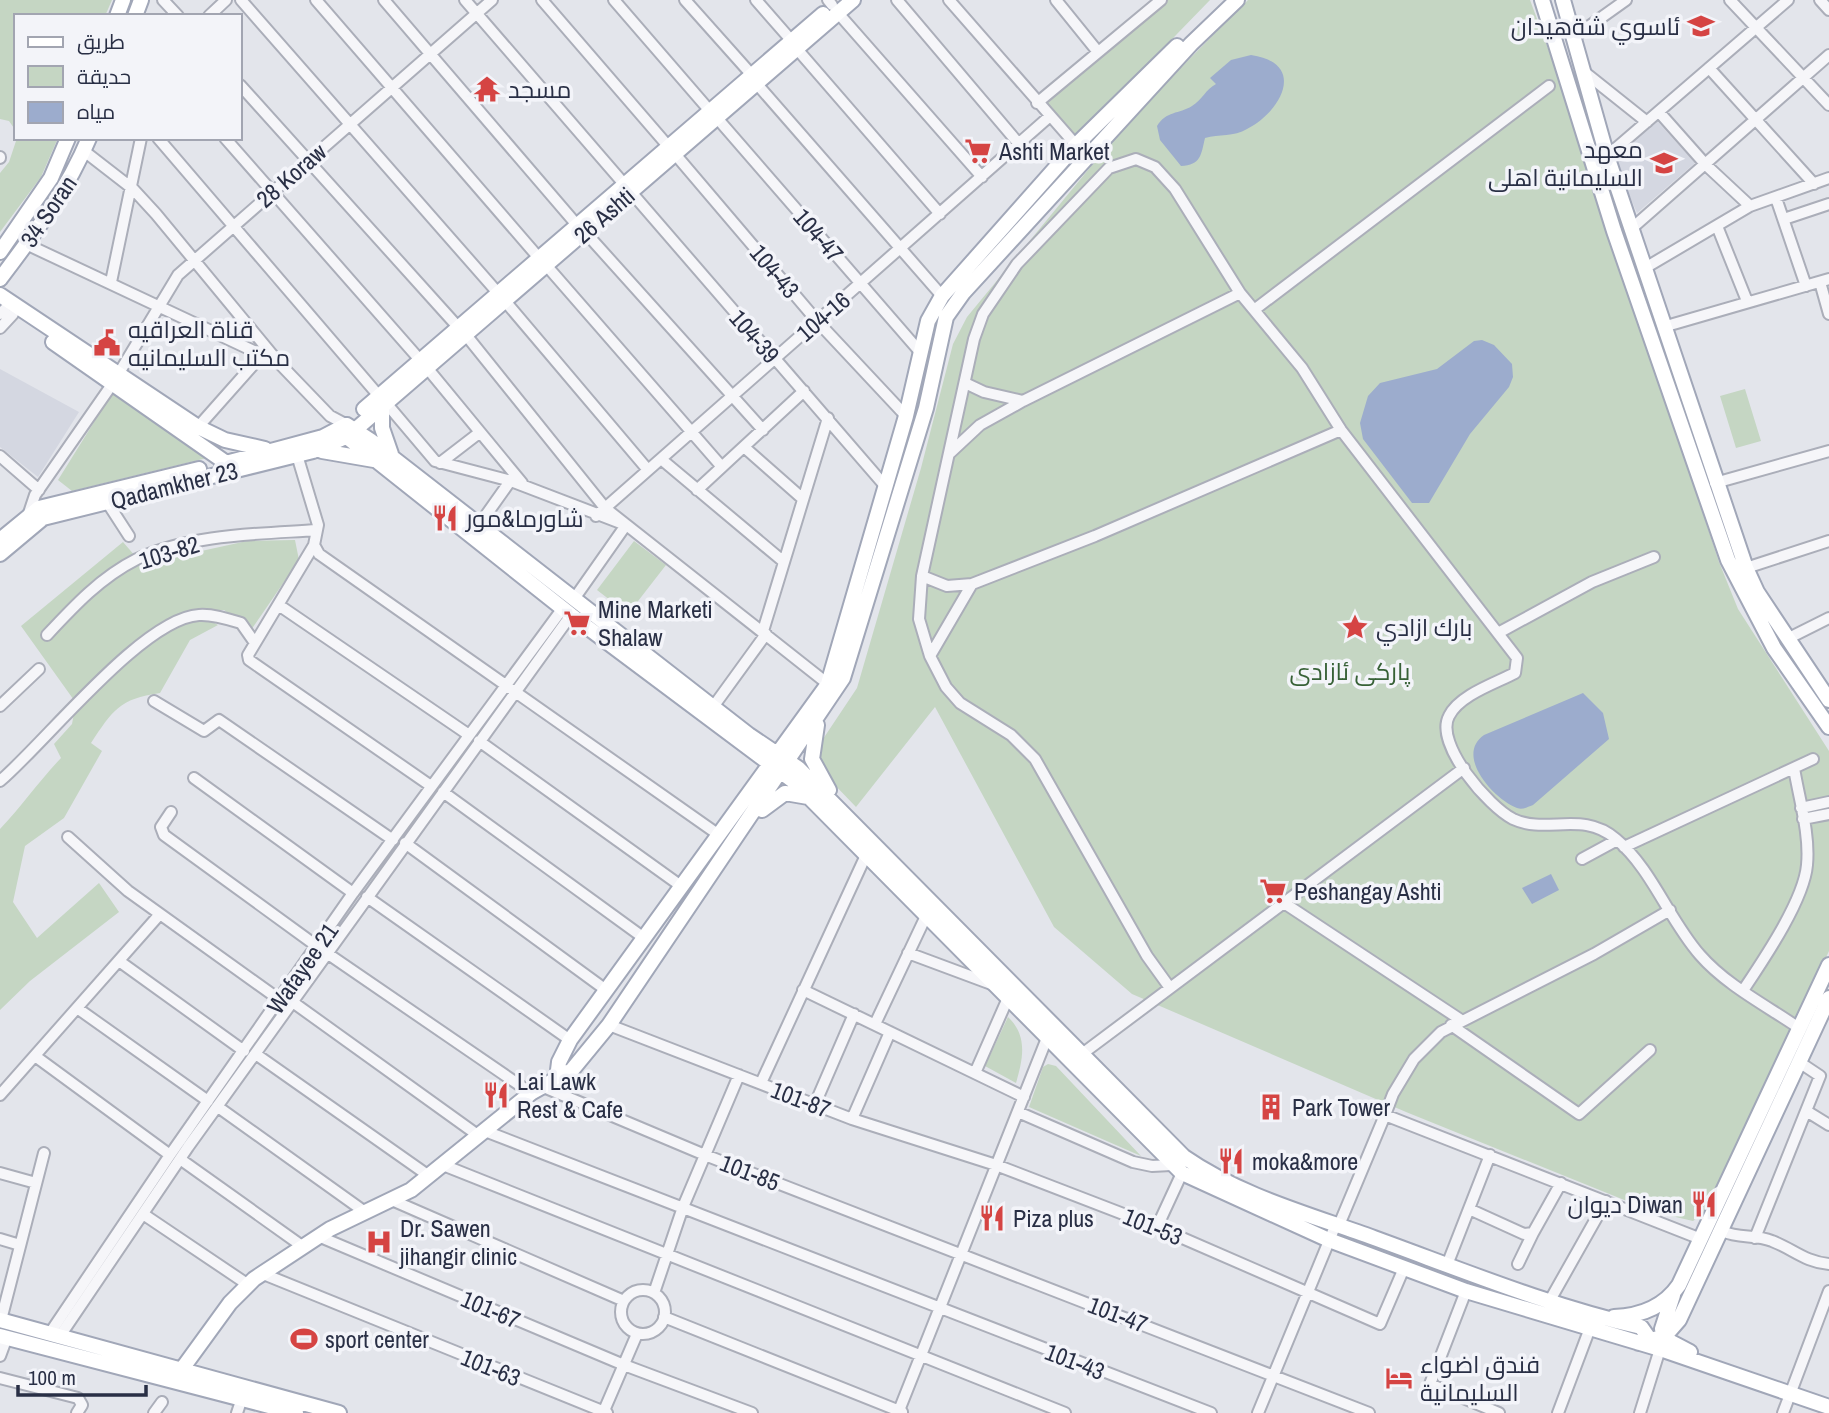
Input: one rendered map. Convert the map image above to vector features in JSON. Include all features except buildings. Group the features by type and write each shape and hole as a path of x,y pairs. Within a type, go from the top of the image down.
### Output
{"main road":[{"name":"26 Ashti","path":"347,430 794,45 834,5 853,0"},
{"path":"848,818 813,762 817,711 828,684 886,487 928,321 942,296 1076,145 1224,0"},
{"path":"182,1369 247,1284 318,1236 394,1200 429,1176 536,1090 578,1065 609,1025 743,828 780,762 843,678 926,408 946,317 963,293 1191,44 1237,0"},
{"path":"1542,0 1637,296 1736,580 1774,648 1829,727"},
{"path":"1563,0 1607,156 1715,484 1746,568 1757,592 1829,700"},
{"name":"34 Soran","path":"0,252 51,178 67,140"},
{"name":"34 Soran","path":"0,279 61,195 86,144"},
{"path":"0,238 22,219"},
{"path":"1637,296 1652,291"},
{"path":"3,307 198,427 225,440 273,451"},
{"path":"3,307 116,379 231,466"},
{"path":"382,401 382,428 388,461"},
{"path":"347,430 733,738 760,766 755,785"},
{"name":"Qadamkher 23","path":"0,554 43,518 107,502 347,430"},
{"name":"Qadamkher 23","path":"0,540 29,513 50,504 297,455 313,451 347,430"},
{"path":"313,451 348,453 388,461 479,525 569,607 749,735 848,818 1165,1140 1199,1167 1250,1191 1549,1302 1592,1322 1642,1313 1673,1293"},
{"path":"749,735 779,738 817,711"},
{"path":"733,738 780,762 816,803 1177,1169 1329,1240 1466,1291 1592,1322 1644,1329 1648,1337 1639,1343 1663,1343 1687,1351 1829,1407"},
{"path":"557,1078 559,1062 570,1040 755,785 780,762"},
{"path":"743,828 779,795 797,793 816,803"},
{"path":"1818,1019 1829,965"},
{"path":"1663,1343 1679,1320 1722,1231 1829,998"},
{"path":"1663,1343 1662,1321 1673,1293 1799,1028 1818,1019"},
{"path":"0,1320 340,1413"},
{"path":"3,1336 296,1413"},
{"path":"1791,1390 1829,1399"}],"street":[{"path":"163,0 176,14"},
{"path":"211,14 226,0"},
{"path":"241,0 501,297 648,470"},
{"path":"316,0 722,467"},
{"path":"384,0 581,228 763,430"},
{"name":"104-39","path":"465,0 886,487"},
{"name":"28 Koraw","path":"29,513 39,490 116,379 168,288 193,259 492,0"},
{"name":"104-43","path":"542,0 817,321 906,416"},
{"name":"104-47","path":"614,0 921,353"},
{"path":"685,0 899,250 942,296"},
{"path":"756,0 940,214"},
{"path":"897,0 1019,144"},
{"path":"949,0 1076,145"},
{"path":"1056,0 1098,52"},
{"path":"1037,103 1161,0"},
{"path":"1574,37 1626,0"},
{"path":"1730,0 1829,105"},
{"path":"1607,156 1788,0"},
{"path":"1820,0 1829,10"},
{"path":"834,5 982,177"},
{"path":"1631,229 1829,55"},
{"path":"1709,68 1814,184"},
{"path":"1583,71 1647,122"},
{"path":"1254,310 1549,86"},
{"path":"242,87 306,162 462,331 604,513"},
{"path":"1659,112 1706,164 1750,206"},
{"name":"104-16","path":"604,513 660,458 1051,117"},
{"path":"111,282 133,189 141,140"},
{"path":"160,140 382,401 440,463 513,478"},
{"path":"227,140 424,364 513,478 524,486 604,513 626,525 828,684"},
{"path":"86,144 133,189 279,363 347,430"},
{"path":"1170,988 1147,956 1035,759 1011,735 960,703 942,681 930,656 919,619 922,576 983,314 1006,277 1109,168 1126,159 1145,161 1165,176 1240,293 1302,368 1341,430 1500,632 1517,658 1516,673 1467,699 1455,708 1447,721 1450,744 1489,801 1514,819 1535,824 1581,823 1594,826 1620,843 1699,954 1799,1028"},
{"path":"1645,268 1750,206 1829,177"},
{"path":"1776,198 1806,286"},
{"path":"1784,219 1829,204"},
{"path":"1717,226 1747,301"},
{"path":"26,244 279,363"},
{"path":"1663,327 1824,281 1829,314"},
{"path":"949,454 981,425 1023,401 1240,293"},
{"path":"0,328 3,307"},
{"path":"198,427 261,356"},
{"path":"965,383 984,392 1023,401"},
{"path":"697,490 804,391"},
{"path":"713,707 764,632 828,418"},
{"path":"922,576 947,586 972,584 1095,536 1341,430"},
{"path":"440,463 479,433"},
{"path":"744,447 803,499"},
{"path":"1715,484 1829,451"},
{"path":"297,455 318,527 316,550 255,643 249,660 431,786"},
{"path":"0,456 39,490"},
{"path":"660,458 784,562"},
{"path":"479,525 513,478"},
{"path":"107,502 129,536"},
{"name":"Wafayee 21","path":"213,1104 257,1055 479,741 512,688 626,525"},
{"name":"103-82","path":"47,635 78,601 112,574 139,558 202,541 318,527"},
{"path":"1746,568 1829,541"},
{"path":"316,550 719,835"},
{"path":"1500,632 1592,582 1654,557"},
{"path":"930,656 972,584"},
{"path":"280,607 469,735"},
{"path":"0,781 100,680 172,623 198,615 241,623 255,643"},
{"path":"1787,639 1829,618"},
{"path":"0,706 39,669"},
{"name":"Wafayee 21","path":"55,1335 353,893 469,735 512,688"},
{"path":"153,701 204,731 219,720 393,839"},
{"path":"479,741 681,886"},
{"path":"1581,859 1814,759"},
{"path":"1082,1054 1464,768"},
{"path":"1744,989 1775,943 1807,868 1802,813 1794,768"},
{"path":"194,778 353,893"},
{"path":"443,792 644,938"},
{"path":"1802,813 1829,802"},
{"name":"101-85","path":"171,811 161,827 162,833 328,954 536,1090 961,1253"},
{"path":"1802,813 1829,814"},
{"path":"68,837 112,878 280,1000"},
{"path":"405,843 606,990"},
{"path":"761,1083 867,853"},
{"path":"367,897 570,1040"},
{"path":"1284,903 1456,1022 1578,1114 1650,1050"},
{"path":"1258,1413 1393,1094 1414,1059 1429,1042 1456,1022 1562,971 1670,910"},
{"path":"0,1095 160,914"},
{"path":"875,1024 927,914"},
{"path":"908,953 998,987"},
{"path":"119,961 244,1051"},
{"path":"803,990 1024,1097"},
{"path":"975,1073 1008,998"},
{"name":"101-43","path":"294,1003 482,1133 683,1207 1211,1413"},
{"path":"77,1008 365,1212"},
{"path":"816,1104 854,1014"},
{"path":"664,1317 900,1412 1053,1024"},
{"name":"101-87","path":"609,1025 852,1119 996,1165"},
{"path":"852,1119 890,1032"},
{"path":"257,1055 429,1176"},
{"path":"35,1056 302,1246"},
{"path":"1755,1238 1808,1112 1820,1076 1799,1062"},
{"path":"654,1293 683,1207 739,1075"},
{"path":"1018,1112 1133,1162 1177,1169 1157,1227"},
{"path":"1808,1112 1829,1125"},
{"path":"1385,1115 1701,1239"},
{"path":"0,1320 44,1153"},
{"path":"1447,1265 1490,1155"},
{"name":"Wafayee 21","path":"55,1335 143,1214 175,1157"},
{"path":"443,1165 665,1256 1065,1413"},
{"name":"101-53","path":"996,1165 1157,1227 1380,1324 1404,1268"},
{"path":"0,1173 36,1183"},
{"path":"1518,1264 1532,1233 1561,1183"},
{"path":"394,1200 624,1301"},
{"path":"1549,1302 1605,1201"},
{"path":"1469,1209 1524,1234 1532,1233"},
{"path":"143,1214 247,1284"},
{"path":"1722,1231 1738,1237 1774,1241 1804,1259 1829,1264"},
{"name":"101-67","path":"318,1236 624,1365 752,1413"},
{"path":"0,1240 20,1245"},
{"name":"101-47","path":"961,1253 1369,1413"},
{"name":"101-63","path":"261,1273 605,1413"},
{"path":"1466,1291 1430,1384 1500,1413"},
{"path":"1783,1413 1829,1291"},
{"path":"634,1292 654,1293 663,1303 664,1317 657,1329 637,1334 622,1321 624,1301 634,1292"},
{"path":"1558,1413 1592,1322"},
{"path":"605,1413 637,1334"},
{"path":"0,1356 3,1336"},
{"path":"1640,1413 1663,1343"},
{"path":"0,1378 78,1398 82,1405 77,1413"},
{"path":"237,1413 242,1398"},
{"path":"154,1413 162,1402"}],"shaded area":[{"path":"1657,121 1695,163 1637,213 1613,157"},
{"path":"0,369 79,412 38,477 0,447"}],"green space":[{"path":"0,0 112,0 106,14 14,14 14,128 9,121 0,119"},
{"path":"1168,0 1210,0 1077,137 1046,104"},
{"name":"پارکی ئازادی","path":"1248,0 1530,0 1557,73 1719,562 1738,609 1829,751 1829,951 1705,1212 1693,1221 1654,1212 1406,1112 1132,994 1054,927 935,707 856,807 830,780 820,762 819,750 823,739 857,688 921,468 953,344 967,317 1130,119"},
{"path":"16,140 57,140 41,177 0,232 0,173 9,162"},
{"path":"1745,389 1761,441 1736,448 1720,396"},
{"path":"114,390 207,458 72,491 58,480"},
{"path":"295,540 299,560 251,630 224,610 194,612 218,625 190,640 160,693 126,703 105,722 91,743 102,751 64,818 25,846 13,902 37,938 99,883 119,912 30,981 0,1010 0,829 61,758 54,744 72,724 76,703 21,626 123,542 142,564 247,541"},
{"path":"634,541 666,565 628,614 597,590"},
{"path":"1008,1017 1019,1032 1022,1048 1016,1083 985,1066"},
{"path":"1048,1064 1056,1066 1141,1156 1029,1107 1043,1067"}],"water":[{"path":"1251,55 1268,60 1279,67 1284,77 1278,100 1260,121 1247,129 1205,138 1201,154 1196,161 1181,166 1160,140 1157,126 1169,115 1195,104 1216,84 1210,78 1231,60"},
{"path":"1482,340 1494,345 1512,364 1513,377 1509,387 1470,434 1429,503 1412,503 1363,439 1360,423 1368,396 1380,383 1437,369 1474,341"},
{"path":"1583,693 1603,713 1609,739 1533,805 1517,808 1498,796 1475,765 1473,754 1476,744 1484,735"},
{"path":"1551,874 1559,890 1532,904 1522,888"}],"place":[{"name":"ئاسوي شةهيدان","path":"1701,26"},
{"name":"مسجد","path":"487,89"},
{"name":"Ashti Market","path":"978,151"},
{"name":"معهد السلیمانیة اهلى","path":"1664,163"},
{"name":"قناة العراقيه مكتب السليمانيه","path":"107,343"},
{"name":"شاورما&مور","path":"445,518"},
{"name":"Mine Marketi Shalaw","path":"577,623"},
{"name":"بارك ازادي","path":"1355,627"},
{"name":"Peshangay Ashti","path":"1273,891"},
{"name":"Lai Lawk Rest & Cafe","path":"496,1095"},
{"name":"Park Tower","path":"1271,1107"},
{"name":"moka&more","path":"1231,1161"},
{"name":"دیوان Diwan","path":"1704,1204"},
{"name":"Piza plus","path":"992,1218"},
{"name":"Dr. Sawen jihangir clinic","path":"379,1242"},
{"name":"sport center","path":"304,1339"},
{"name":"فندق اضواء السليمانية","path":"1399,1378"}]}
